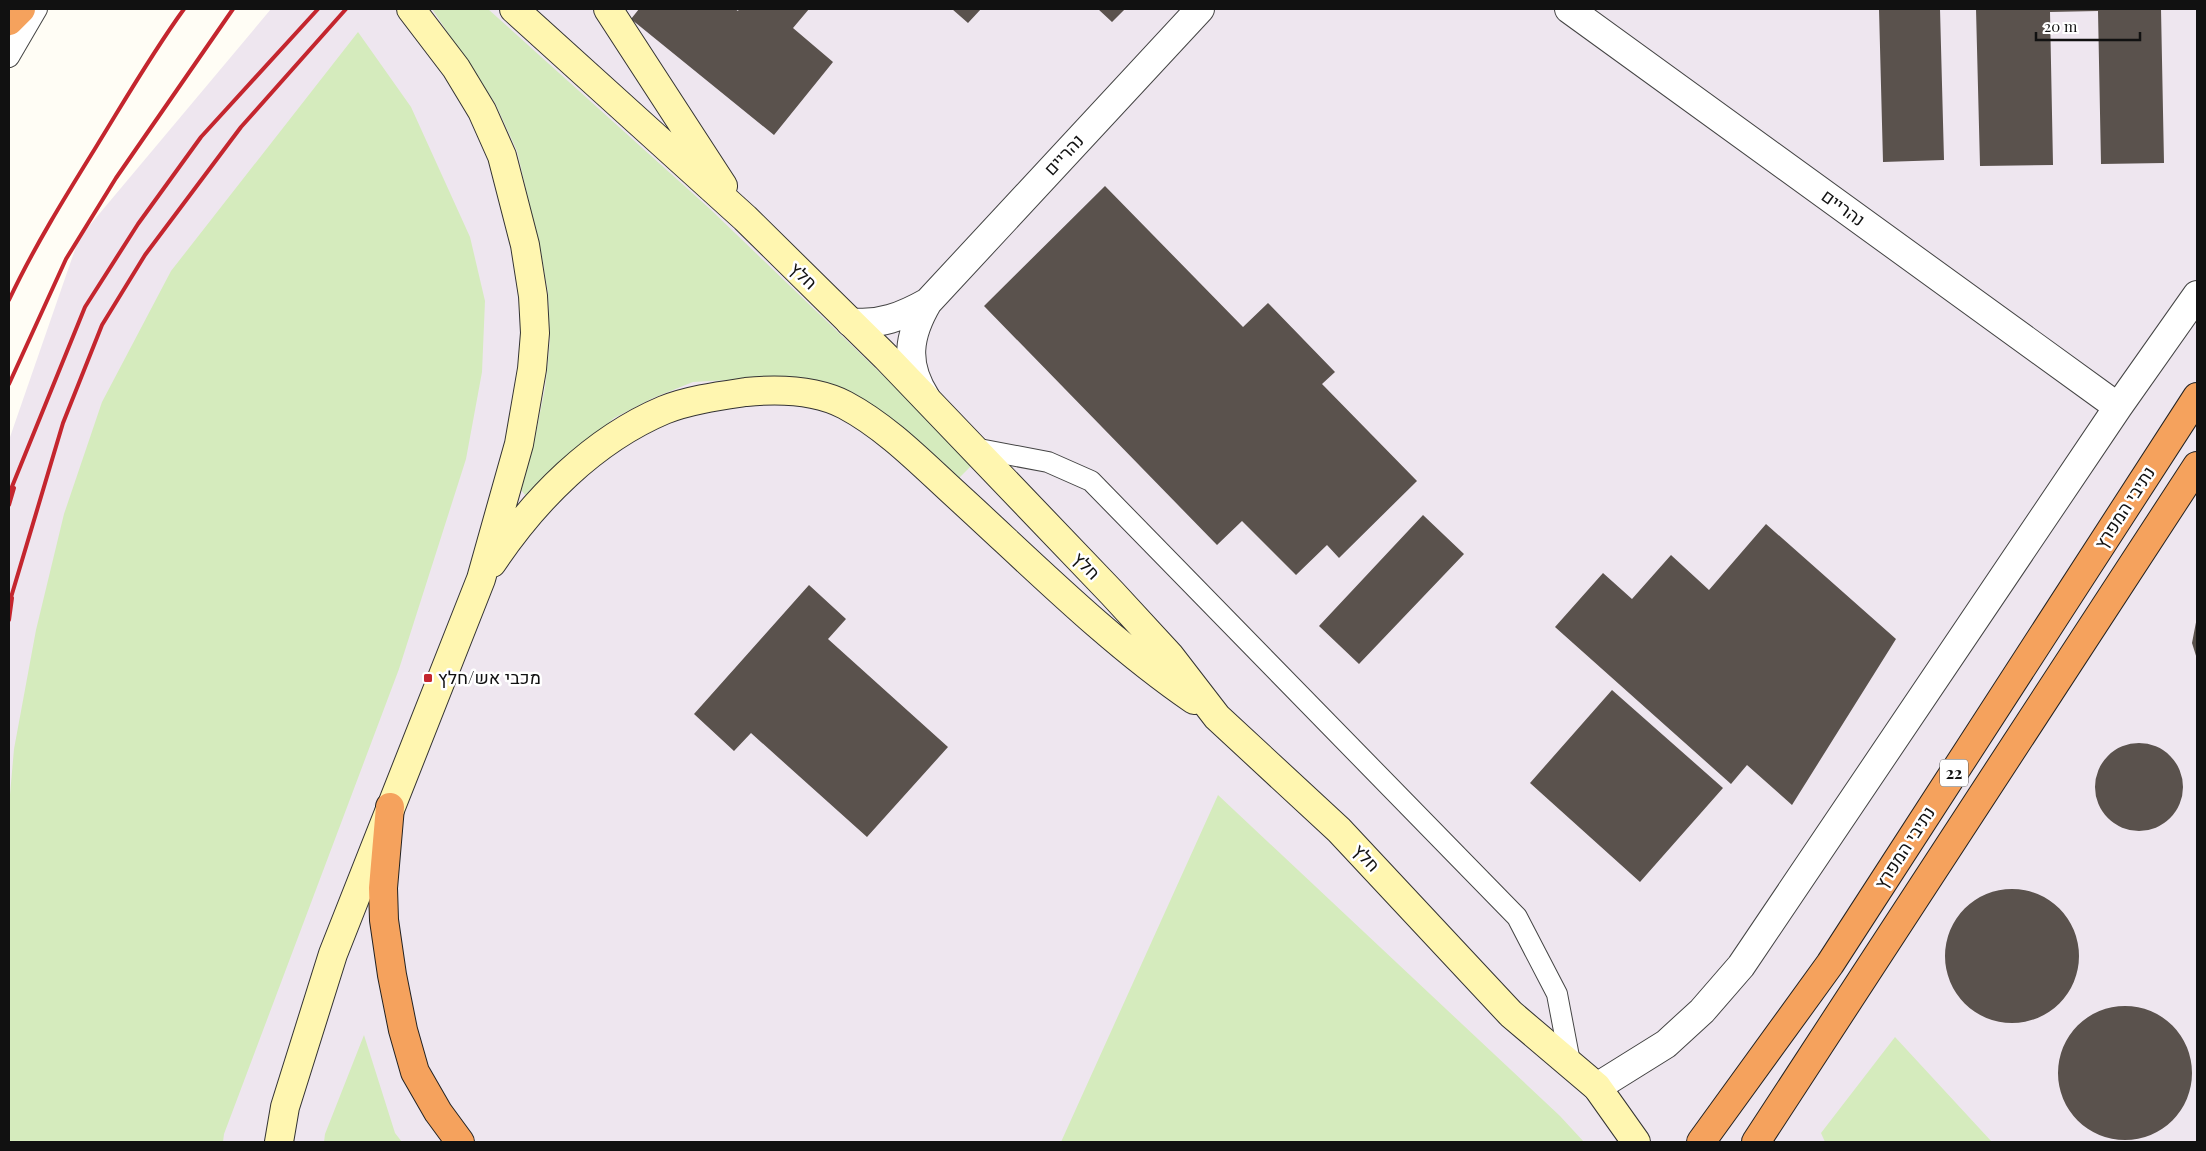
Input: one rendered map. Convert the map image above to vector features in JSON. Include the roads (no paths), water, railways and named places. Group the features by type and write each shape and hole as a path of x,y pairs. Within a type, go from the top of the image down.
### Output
{"highway":[{"path":"9,21 21,9"},
{"name":"נתיבי המפרץ","path":"1701,1142 1830,964 2197,396"},
{"name":"נתיבי המפרץ","path":"1756,1142 2197,466"},
{"path":"390,807 383,888 384,920 403,1030 415,1072 438,1112 460,1142"}],"street":[{"path":"279,1142 285,1107 332,954 481,579 519,444 532,369 535,333 533,296 525,244 502,156 482,111 435,38 412,9"},
{"name":"חלץ","path":"514,9 744,218 850,322 974,448 1170,656 1217,717 1339,830 1511,1014 1570,1062 1597,1087 1636,1142"},
{"path":"608,9 744,218"},
{"name":"נהריים","path":"928,302 1200,9"},
{"name":"נהריים","path":"1569,9 2118,407"},
{"path":"1597,1087 1666,1044 1702,1011 1741,966 2118,407 2197,295"},
{"path":"850,322 876,323 886,321 928,302"},
{"path":"928,302 920,317 911,345 914,373 920,390 931,406"},
{"path":"481,579 503,546 539,503 586,458 623,430 666,409 718,396 762,390 792,391 824,397 844,404 866,418 913,454 1112,636 1155,673 1217,717"},
{"path":"1772,1142 1790,1103 2197,477"}],"lane":[{"path":"9,57 37,9"},
{"path":"974,448 1048,462 1092,481 1517,917 1557,994 1570,1062"}],"railway":[{"path":"9,300 61,203 184,9"},
{"path":"9,384 66,259 116,178 233,9"},
{"path":"9,494 85,307 138,224 201,137 318,9"},
{"path":"9,604 63,423 102,325 145,255 241,127 346,9"},
{"path":"9,505 14,488"},
{"path":"9,620 12,598"}],"place":[{"name":"מכבי אש/חלץ","path":"428,678"}]}
